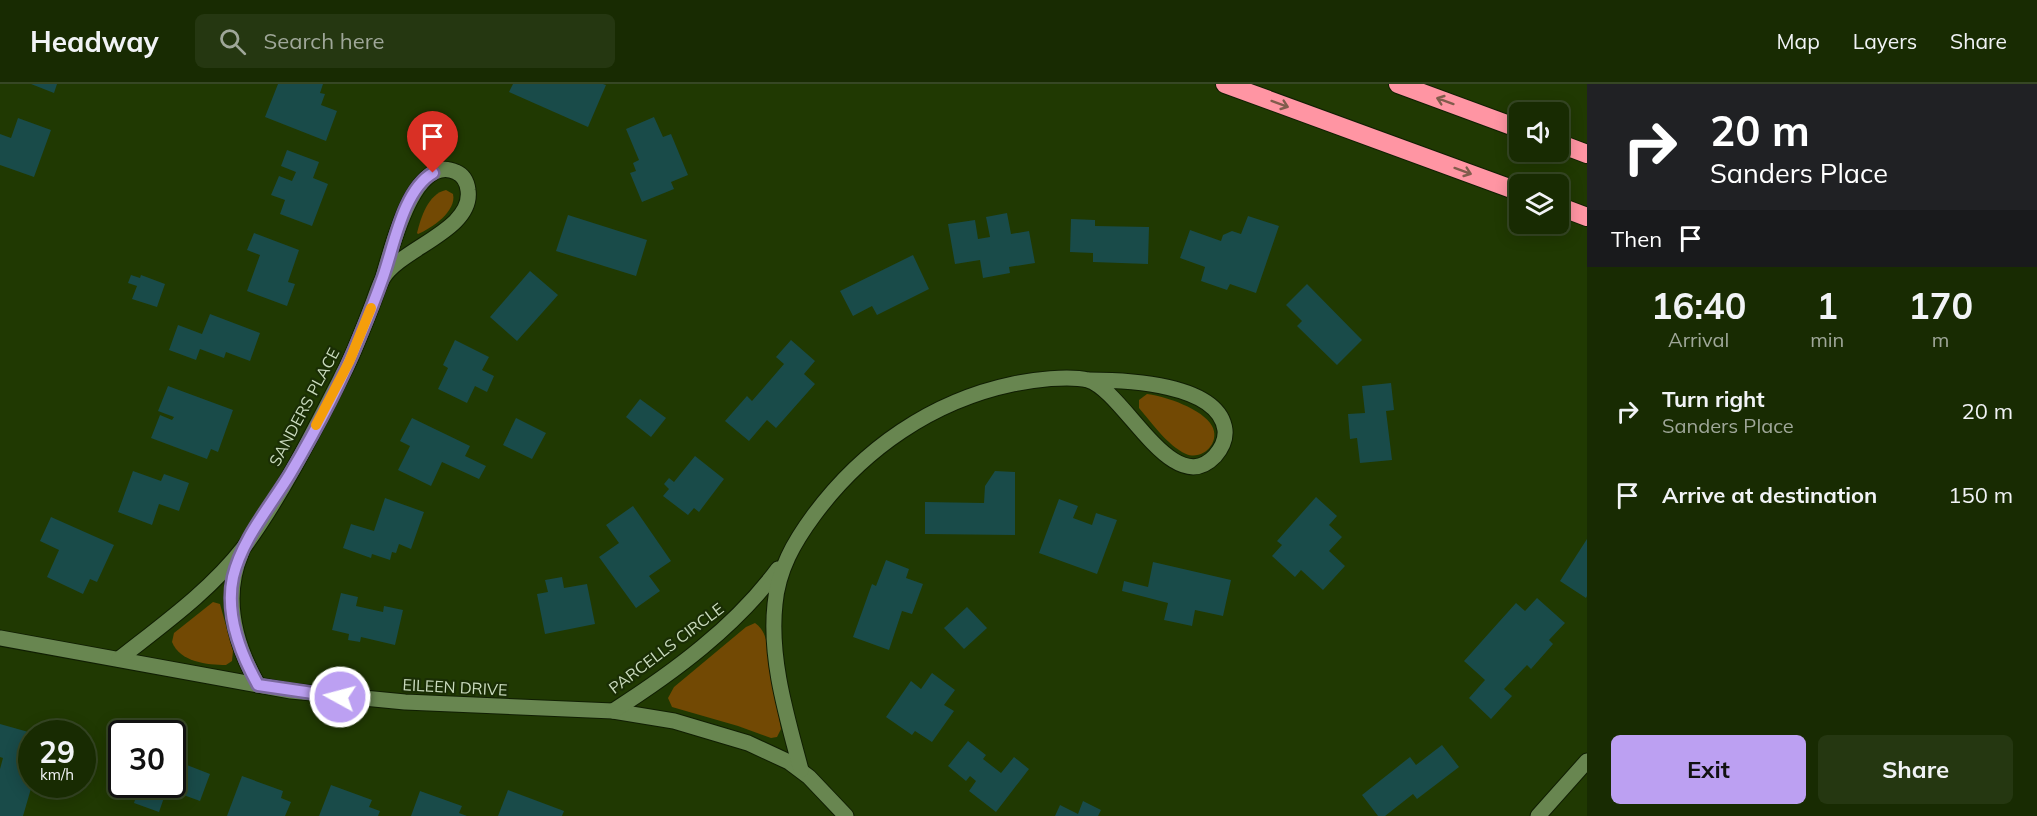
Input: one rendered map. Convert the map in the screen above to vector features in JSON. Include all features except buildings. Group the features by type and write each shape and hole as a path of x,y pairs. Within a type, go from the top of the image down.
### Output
{"highway":[{"path":"1225,84 1509,188"},
{"path":"1398,84 1509,125"},
{"path":"1569,147 1587,154"},
{"path":"1569,210 1587,217"}],"street":[{"name":"SANDERS PLACE","path":"119,658 181,609 221,572 243,547 291,471 354,349 383,277 400,222 421,182 441,171 457,172 465,181 468,192 467,203 460,216 444,231 414,251 383,277"},
{"name":"PARCELLS CIRCLE","path":"613,711 717,634 752,601 786,558 802,531 847,475 879,447 918,420 961,399 1011,385 1057,379 1089,380 1147,382 1196,398 1212,408 1222,421 1225,435 1221,447 1213,458 1200,466 1173,462 1161,452 1126,411 1089,380"},
{"name":"SANDERS PLACE","path":"243,547 233,579 232,610 241,649 258,685"},
{"name":"PARCELLS CIRCLE","path":"786,558 775,601 774,632 786,709 801,770"},
{"name":"EILEEN DRIVE","path":"0,638 258,685 340,697 613,711 674,721 731,737 769,752 801,770 846,816"},
{"path":"1538,816 1587,761"}],"shaded area":[{"path":"446,190 453,194 451,207 430,228 418,234 426,207 434,196"},
{"path":"1147,394 1183,404 1201,414 1212,426 1214,432 1209,449 1198,455 1192,455 1172,445 1139,408 1139,400"},
{"path":"213,602 220,604 233,651 232,661 226,665 195,661 181,654 172,642 174,633"},
{"path":"755,623 763,632 767,644 781,729 777,737 771,738 672,707 668,698 674,687 746,627"}],"slow traffic":[{"path":"316,425 349,362 371,308"}],"route":[{"path":"340,697 258,685 241,649 234,624 231,595 233,579 243,547 306,445 349,362 383,277 408,204 421,182 433,173"}]}
